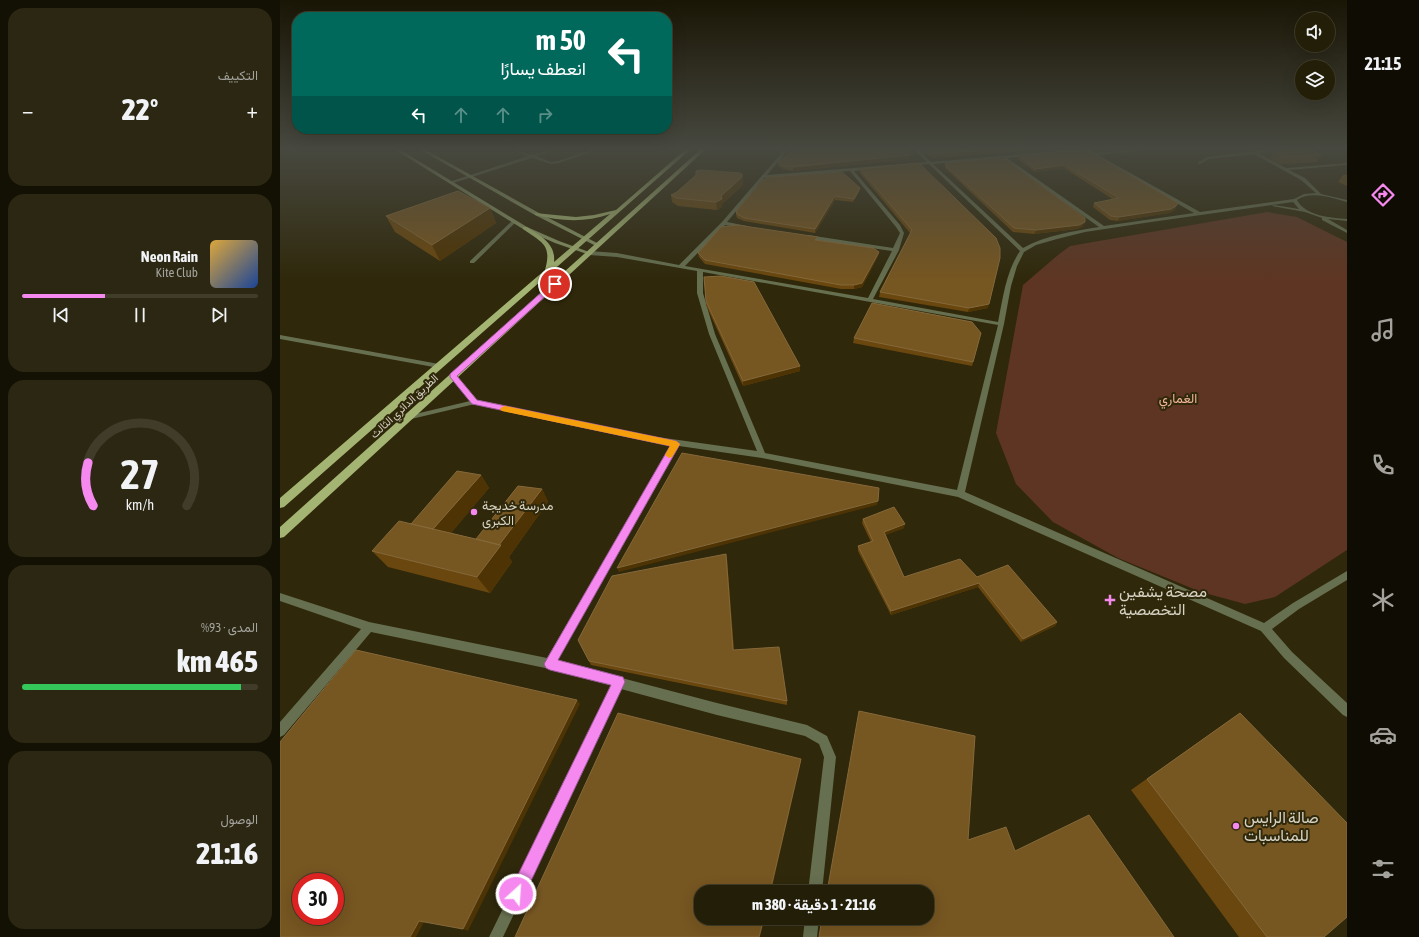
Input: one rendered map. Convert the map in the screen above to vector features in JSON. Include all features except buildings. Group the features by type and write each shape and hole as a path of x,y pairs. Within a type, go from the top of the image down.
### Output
{"main road":[{"name":"الطريق الدائري الثالث","path":"280,504 639,193"},
{"name":"الطريق الدائري الثالث","path":"280,534 656,193"},
{"path":"536,214 563,220 582,220 604,215 625,205"},
{"path":"525,228 545,242 551,249 552,262 547,272"}],"street":[{"path":"469,193 525,228 557,242 589,253 617,255 681,266 1001,324"},
{"path":"498,193 536,214 617,255"},
{"path":"681,266 724,223 750,193"},
{"path":"869,193 902,233 896,250 870,300"},
{"path":"961,193 1022,250"},
{"path":"1054,193 1104,228"},
{"path":"1163,193 1200,214"},
{"path":"960,494 1001,324 1014,263 1022,250 1045,240 1104,228 1295,200 1302,195 1320,195 1347,201"},
{"path":"1336,198 1347,198"},
{"path":"1295,200 1295,203 1300,208 1319,216 1347,232"},
{"path":"1261,205 1308,212"},
{"path":"1319,216 1347,220"},
{"path":"472,262 515,221"},
{"path":"724,223 755,228"},
{"path":"802,236 896,250"},
{"path":"700,270 700,293 705,313 717,347 762,455"},
{"path":"280,337 439,366"},
{"path":"453,376 474,402"},
{"path":"407,418 474,402 676,444 762,455 960,494 1265,628 1288,655 1347,712"},
{"path":"550,664 676,444"},
{"path":"1265,628 1296,606 1347,575"},
{"path":"280,596 369,627 550,664 717,709 807,731 823,740 830,757 816,885"},
{"path":"280,731 369,627"},
{"path":"496,937 619,682"},
{"path":"810,937 811,925"}],"green space":[{"name":"الغماري","path":"1267,212 1297,217 1347,242 1347,550 1275,597 1245,604 1201,592 1118,558 1053,522 1016,484 996,433 1023,285 1058,255 1070,246"}],"slow traffic":[{"path":"505,409 676,444 669,455"}],"place":[{"name":"مدرسة خديجة الكبرى","path":"474,512"},
{"name":"مصحة يشفين التخصصية","path":"1110,600"},
{"name":"صالة الرايس للمناسبات","path":"1236,826"}],"route":[{"path":"516,894 619,682 550,664 676,444 474,402 453,376 555,284"}]}
